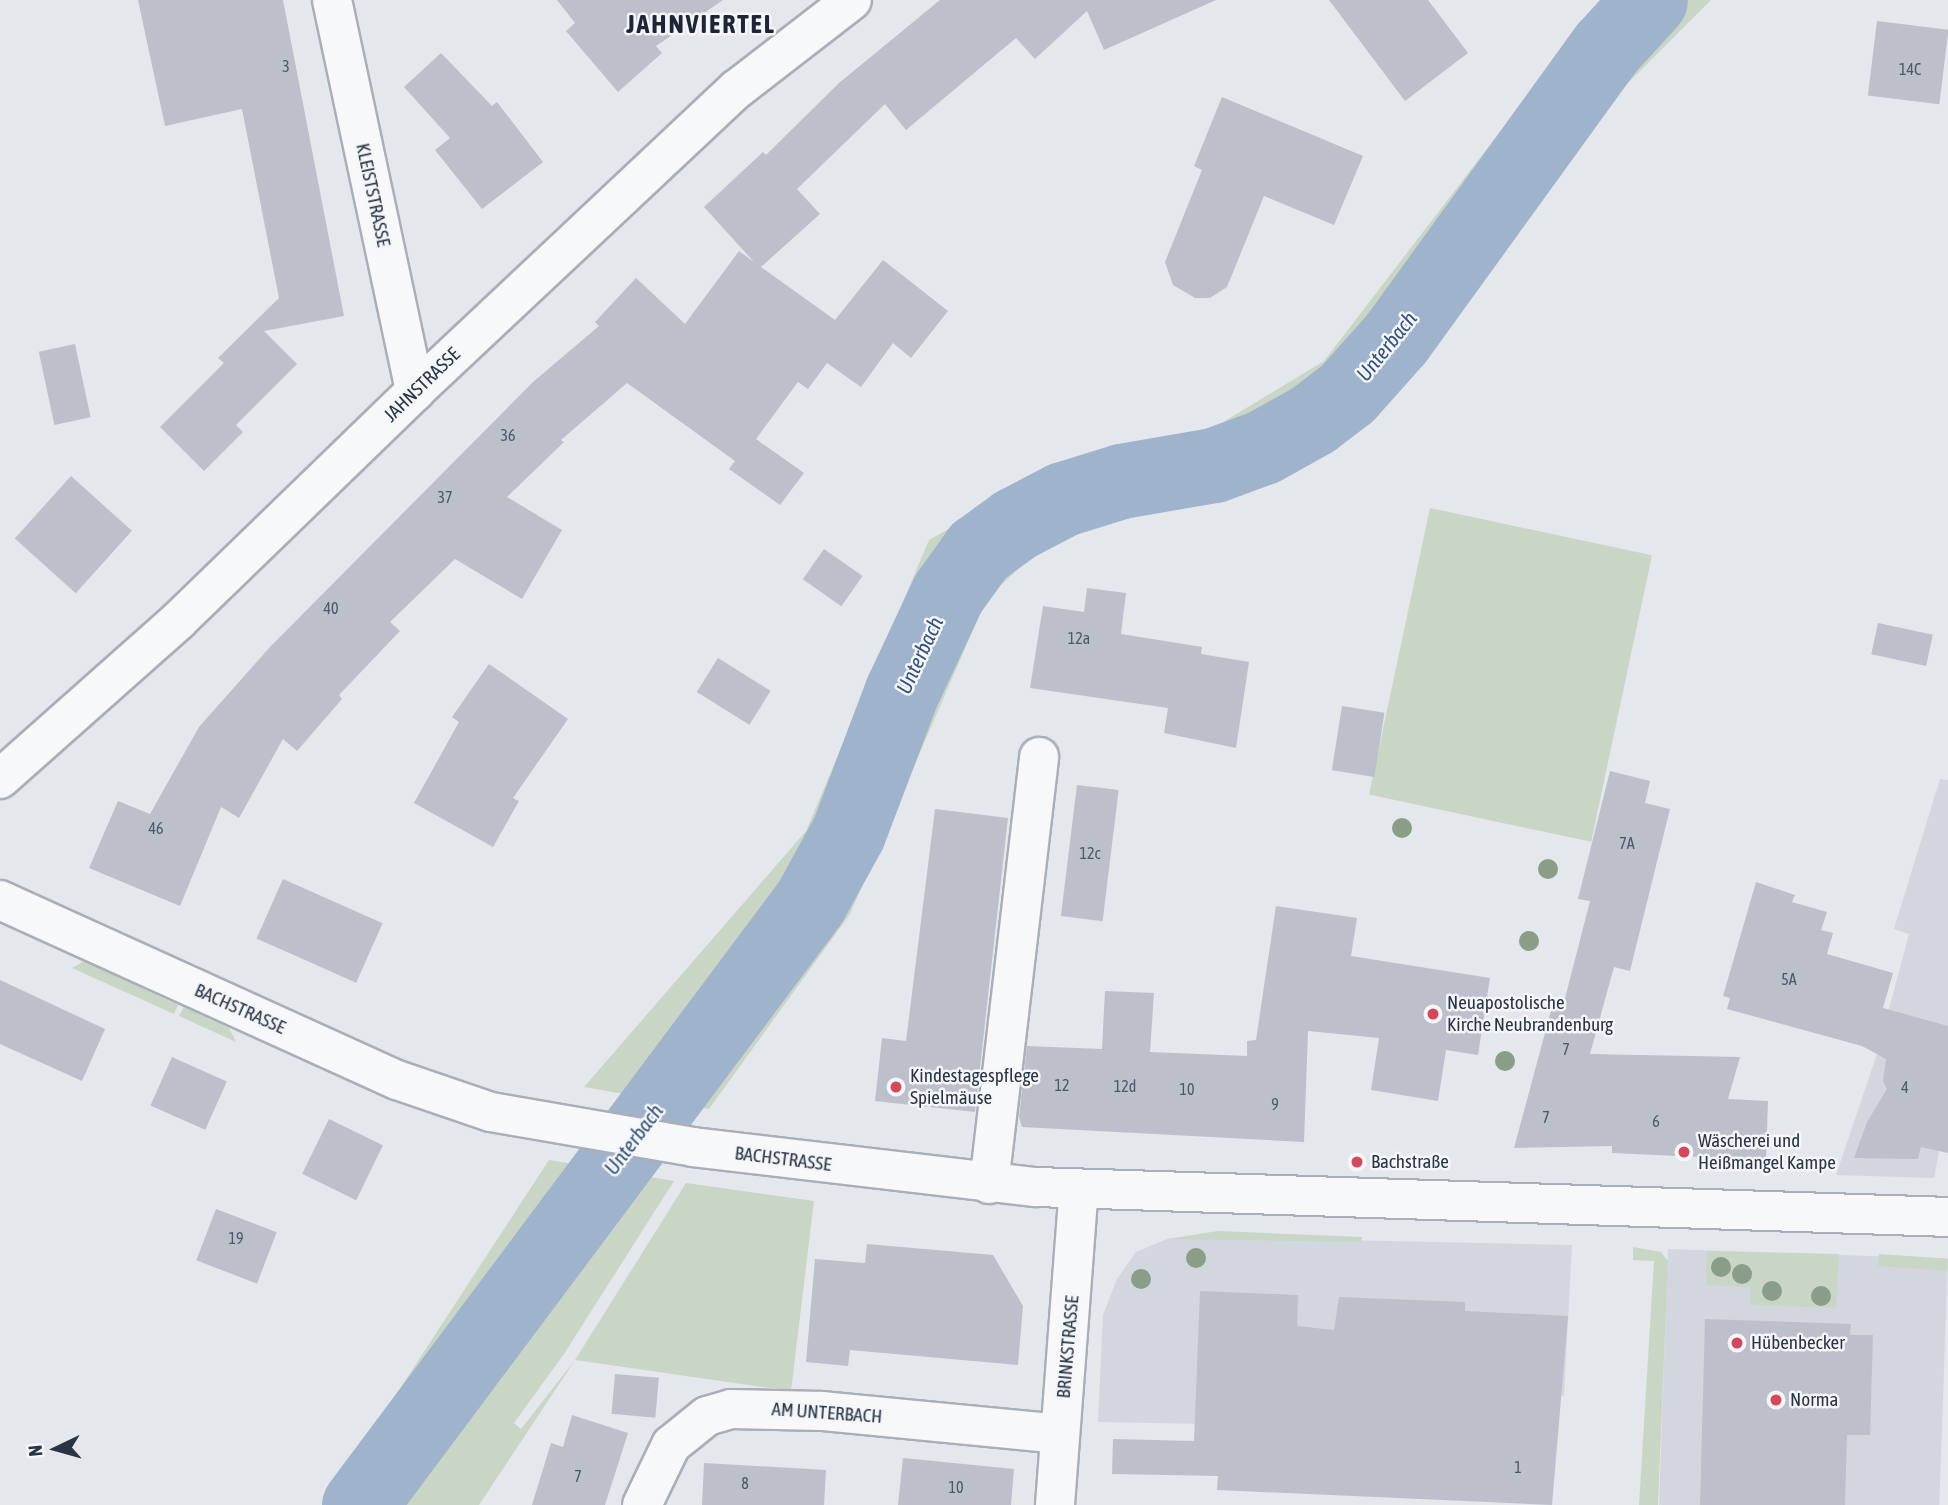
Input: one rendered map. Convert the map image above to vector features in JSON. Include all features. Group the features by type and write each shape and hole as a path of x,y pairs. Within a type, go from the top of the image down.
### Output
{"street":[{"name":"KLEISTSTRASSE","path":"332,0 415,391"},
{"name":"JAHNSTRASSE","path":"0,779 179,620 415,391 737,89 852,0"},
{"path":"989,1184 1039,757"},
{"name":"BACHSTRASSE","path":"0,900 397,1080 491,1112 688,1146 989,1184 1948,1217"},
{"name":"BRINKSTRASSE","path":"1055,1505 1079,1189"},
{"name":"AM UNTERBACH","path":"642,1505 671,1445 707,1416 732,1409 822,1411 1060,1434"}],"shaded area":[{"path":"1940,779 1948,780 1948,1105 1934,1178 1836,1175 1877,1054 1909,934 1894,929"},
{"path":"1205,1237 1572,1245 1564,1396 1489,1387 1484,1429 1098,1422 1103,1315 1117,1279 1136,1252 1167,1239"},
{"path":"1668,1249 1948,1259 1939,1505 1659,1505"}],"green space":[{"path":"1601,0 1711,0 1616,95 1406,384 1328,451 1239,491 1137,509 1050,540 987,598 850,914 709,1109 584,1087 806,831 929,540 1050,472 1205,433 1324,361"},
{"path":"1430,508 1652,555 1591,842 1369,795"},
{"path":"84,961 178,1005 174,1014 72,968"},
{"path":"184,1007 229,1028 236,1042 179,1016"},
{"path":"549,1160 674,1181 564,1354 514,1423 521,1429 575,1360 479,1505 324,1505"},
{"path":"686,1183 814,1201 791,1391 575,1360"},
{"path":"1218,1231 1362,1237 1361,1242 1167,1239"},
{"path":"1633,1247 1661,1252 1668,1261 1658,1505 1639,1505 1654,1261 1633,1260"},
{"path":"1707,1251 1839,1254 1836,1308 1750,1305 1751,1287 1706,1285"},
{"path":"1879,1254 1948,1259 1947,1271 1878,1266"}],"building":[{"path":"138,0 283,0 344,316 264,331 297,364 236,425 243,432 204,471 160,427 224,363 218,358 279,298 242,109 165,126"},
{"path":"557,0 723,0 656,46 662,53 618,92 566,31 575,23"},
{"path":"940,0 1216,0 1104,50 1087,11 1035,59 1016,38 906,130 885,104 797,189 820,214 761,267 835,320 883,260 948,311 911,358 893,343 861,387 827,363 808,389 798,382 756,439 804,473 780,505 729,469 735,461 627,383 561,440 564,442 507,497 562,530 522,599 455,559 390,622 400,631 339,695 342,699 297,751 283,739 239,818 221,807 180,906 89,868 118,801 150,814 199,727 270,647 533,382 599,326 595,322 636,278 685,324 739,251 754,262 704,207 763,152 766,155 839,83"},
{"path":"1329,0 1428,0 1468,53 1405,101"},
{"path":"1877,21 1948,30 1939,104 1868,95"},
{"path":"441,53 492,106 497,102 543,162 482,209 435,150 450,138 404,87"},
{"path":"1222,97 1363,156 1334,225 1264,196 1227,287 1210,298 1195,298 1173,285 1165,262 1202,170 1194,166"},
{"path":"75,344 91,417 54,425 39,352"},
{"path":"71,476 132,531 76,593 15,538"},
{"path":"824,549 863,576 841,606 803,579"},
{"path":"1087,588 1126,593 1121,634 1202,647 1201,654 1249,662 1236,748 1164,733 1168,708 1030,688 1043,606 1084,612"},
{"path":"1878,623 1933,635 1926,666 1871,654"},
{"path":"718,658 771,691 749,725 697,692"},
{"path":"489,664 568,719 513,798 519,801 493,847 414,803 459,722 452,717"},
{"path":"1342,706 1384,713 1374,777 1332,770"},
{"path":"1610,771 1650,781 1645,803 1670,809 1630,971 1614,967 1590,1054 1740,1057 1728,1099 1768,1101 1766,1160 1612,1153 1612,1146 1514,1148 1552,1007 1562,1010 1590,901 1578,899"},
{"path":"1077,785 1119,790 1103,921 1061,916"},
{"path":"935,809 1008,818 975,1112 875,1101 882,1038 906,1041"},
{"path":"283,879 383,923 356,983 257,938"},
{"path":"1756,882 1795,895 1792,902 1827,912 1821,930 1833,933 1827,954 1893,973 1883,1008 1948,1026 1948,1153 1921,1147 1918,1159 1854,1158 1867,1122 1887,1089 1883,1081 1886,1059 1862,1046 1727,1009 1730,998 1723,996"},
{"path":"1276,906 1357,918 1351,956 1490,978 1478,1055 1446,1050 1438,1101 1371,1090 1379,1038 1308,1031 1304,1142 1022,1127 1019,1117 1027,1046 1102,1049 1105,991 1154,993 1150,1052 1247,1056 1247,1041 1256,1040"},
{"path":"0,980 105,1029 82,1081 0,1044"},
{"path":"172,1057 227,1081 205,1130 150,1105"},
{"path":"329,1119 383,1145 356,1200 302,1174"},
{"path":"216,1209 277,1232 257,1284 196,1260"},
{"path":"867,1244 993,1255 1023,1306 1018,1365 850,1350 848,1366 806,1362 815,1259 865,1263"},
{"path":"1200,1291 1298,1295 1297,1326 1334,1330 1339,1297 1465,1302 1465,1311 1568,1316 1552,1505 1217,1490 1218,1476 1112,1474 1113,1439 1194,1441"},
{"name":"Norma","path":"1705,1319 1851,1324 1850,1335 1873,1335 1870,1435 1847,1435 1845,1505 1700,1505"},
{"path":"615,1374 659,1378 655,1418 612,1414"},
{"path":"572,1415 628,1433 605,1505 532,1505 551,1443 563,1447"},
{"path":"903,1458 1014,1469 1011,1505 898,1505"},
{"path":"704,1463 826,1470 824,1505 702,1505"}],"waterway":[{"name":"Unterbach","path":"359,1505 810,902 848,833 902,691 948,593 978,551 1015,524 1063,499 1121,481 1214,465 1263,447 1313,419 1347,393 1396,338 1606,48 1650,0"}],"place":[{"name":"Neuapostolische Kirche Neubrandenburg","path":"1433,1014"},
{"name":"Kindestagespflege Spielmäuse","path":"896,1087"},
{"name":"Wäscherei und Heißmangel Kampe","path":"1684,1152"},
{"name":"Bachstraße","path":"1357,1162"},
{"name":"Hübenbecker","path":"1737,1343"},
{"name":"Norma","path":"1776,1400"}],"district":[{"name":"JAHNVIERTEL","path":"701,25"}]}
